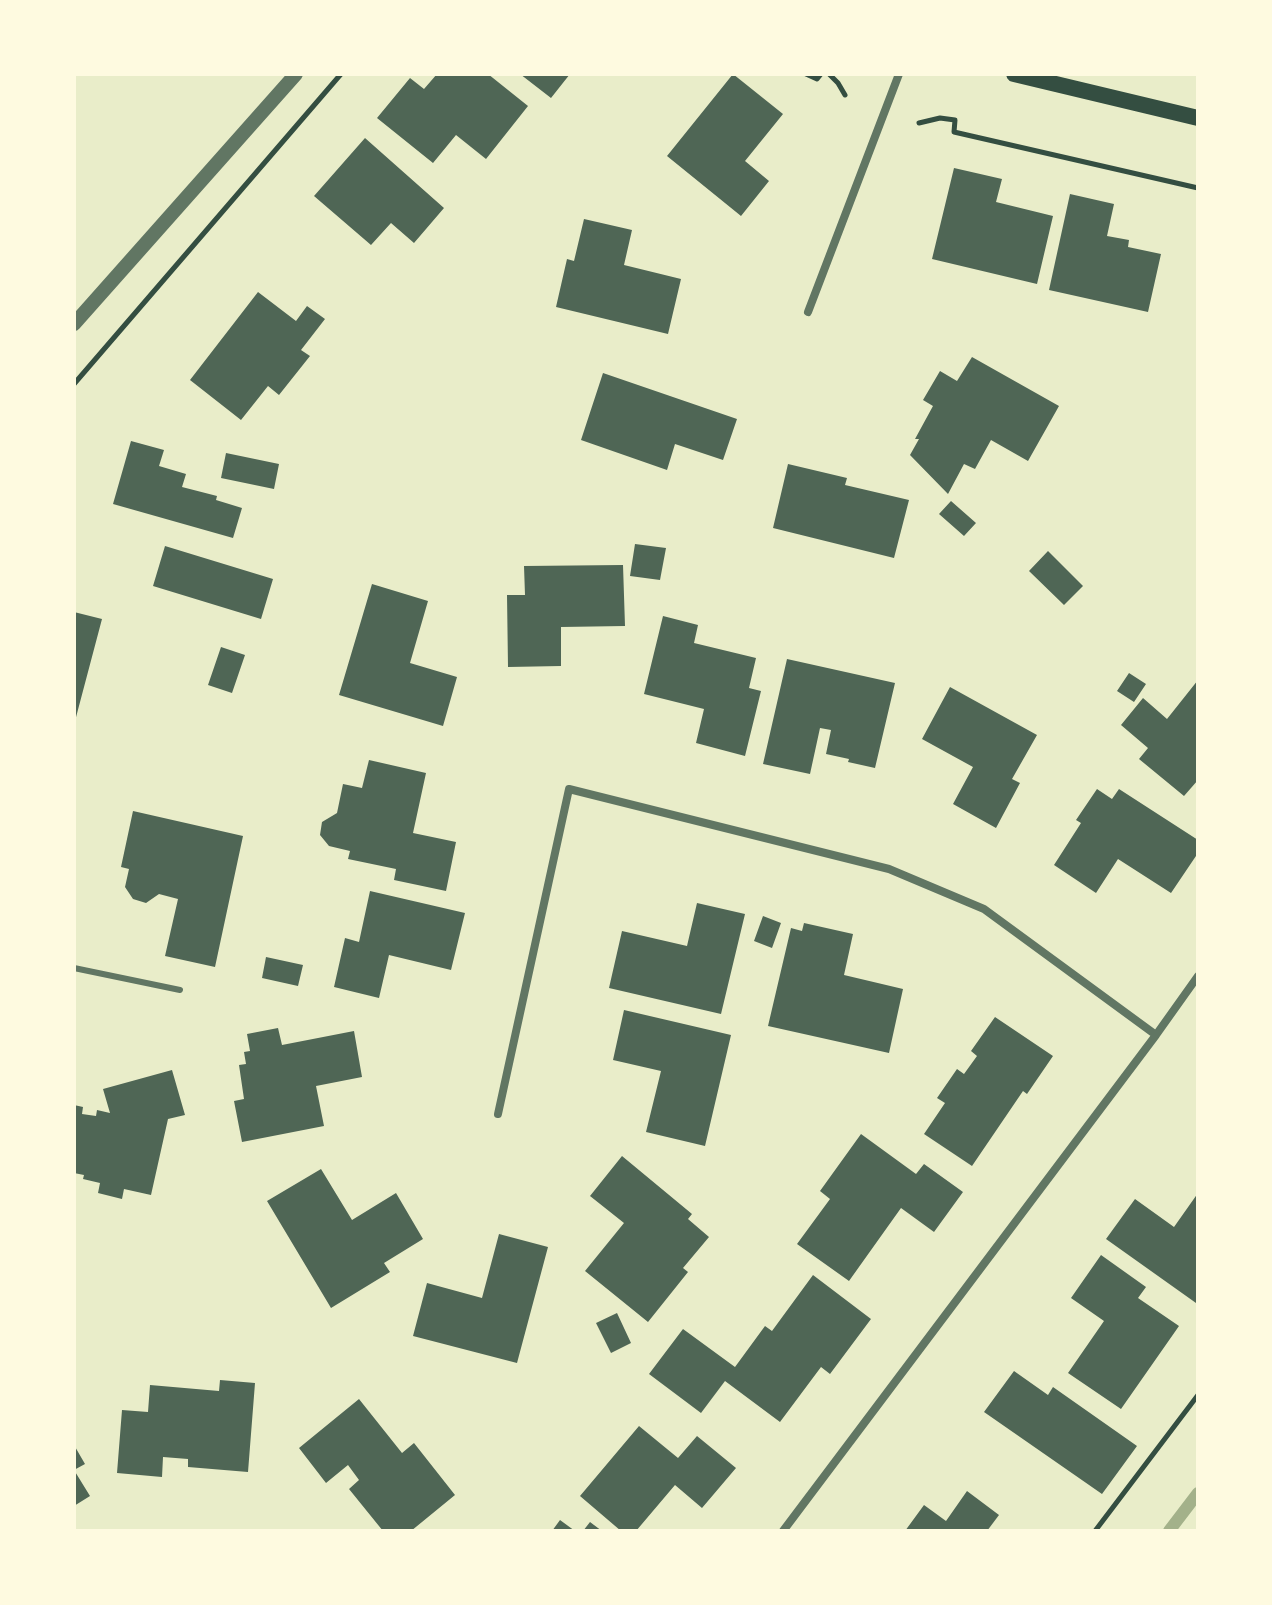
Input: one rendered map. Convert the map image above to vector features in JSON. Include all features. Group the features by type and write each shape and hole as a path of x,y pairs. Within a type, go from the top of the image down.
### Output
{"main road":[{"path":"1014,74 1198,118"}],"street":[{"path":"74,324 296,74"},
{"path":"808,312 899,74"},
{"path":"498,1114 569,789 889,869 984,909 1156,1035"},
{"path":"783,1531 1198,976"}],"lane":[{"path":"74,968 180,990"}],"path":[{"path":"74,384 341,74"},
{"path":"806,74 817,79 821,74"},
{"path":"829,74 845,95"},
{"path":"919,123 940,118 955,120 954,132 1198,188"},
{"path":"1095,1531 1198,1395"}],"building":[{"path":"437,74 488,74 528,106 486,159 456,135 433,163 377,118 410,78 424,89"},
{"path":"520,74 570,74 551,98"},
{"path":"733,74 783,114 745,161 769,181 741,216 667,156"},
{"path":"365,138 444,208 414,243 391,223 371,245 314,196"},
{"path":"954,168 1002,179 996,202 1053,216 1037,284 932,259"},
{"path":"1070,194 1114,204 1107,236 1129,240 1128,247 1161,254 1148,312 1049,290"},
{"path":"584,219 632,230 624,265 681,279 668,334 556,307 567,259 574,261"},
{"path":"258,292 296,321 307,306 325,319 301,350 310,356 279,395 268,386 241,420 190,380"},
{"path":"972,357 1059,406 1028,461 991,440 975,469 964,464 948,494 910,455 933,406 923,400 940,371 957,381"},
{"path":"603,373 737,419 723,460 675,444 667,470 581,440"},
{"path":"131,441 164,450 159,466 186,474 182,487 217,496 216,500 242,508 233,538 113,504"},
{"path":"226,453 279,464 274,489 221,478"},
{"path":"788,464 847,478 845,485 909,500 894,558 773,528"},
{"path":"951,501 976,523 964,536 939,514"},
{"path":"635,544 666,548 660,580 630,576"},
{"path":"165,546 273,579 261,619 153,586"},
{"path":"1048,551 1083,586 1064,605 1029,571"},
{"path":"623,565 625,626 561,627 561,666 508,667 507,595 525,595 524,566"},
{"path":"372,584 428,601 410,663 457,677 443,726 339,695"},
{"path":"74,612 102,619 75,721 74,720"},
{"path":"663,616 698,625 694,643 756,658 749,688 761,691 745,756 696,743 704,709 644,694"},
{"path":"221,647 245,655 232,693 208,685"},
{"path":"787,659 895,683 875,768 826,754 831,730 820,728 810,774 763,764"},
{"path":"1129,673 1146,684 1134,702 1117,691"},
{"path":"1198,680 1198,780 1184,796 1139,759 1148,748 1121,725 1143,698 1167,719"},
{"path":"950,687 1037,735 1012,779 1020,783 996,828 953,804 973,767 922,739"},
{"path":"369,760 426,773 413,833 456,842 446,891 394,880 396,869 348,859 350,851 329,846 320,835 322,822 337,813 343,784 362,788"},
{"path":"1097,789 1112,799 1119,789 1198,840 1198,853 1171,893 1118,859 1096,893 1054,865 1081,823 1076,820"},
{"path":"133,811 243,836 215,967 165,956 178,899 159,894 146,903 133,899 125,887 129,869 121,867"},
{"path":"370,891 465,913 451,970 389,955 379,998 334,987 345,938 359,942"},
{"path":"697,903 745,914 721,1014 609,988 622,931 687,946"},
{"path":"763,916 781,923 772,948 754,941"},
{"path":"804,923 853,934 844,975 903,989 889,1053 768,1026 791,928 802,931"},
{"path":"266,957 303,965 298,986 262,978"},
{"path":"624,1010 731,1035 705,1146 646,1132 661,1071 613,1060"},
{"path":"995,1017 1053,1056 1027,1094 1023,1091 972,1166 924,1134 945,1103 937,1098 957,1069 964,1074 977,1056 971,1051"},
{"path":"278,1028 282,1045 354,1031 362,1077 316,1086 324,1126 242,1142 234,1101 244,1099 239,1065 246,1064 244,1052 250,1051 247,1034"},
{"path":"172,1070 185,1115 168,1119 151,1195 124,1189 122,1199 98,1193 100,1183 74,1173 74,1105 83,1107 82,1114 96,1116 97,1110 110,1113 103,1089"},
{"path":"861,1134 916,1174 924,1164 963,1192 934,1232 901,1208 849,1281 797,1244 830,1199 820,1191"},
{"path":"622,1156 692,1214 688,1219 709,1237 683,1268 688,1272 648,1322 585,1271 624,1223 590,1196"},
{"path":"321,1169 352,1220 396,1193 423,1239 384,1263 390,1272 331,1308 267,1201"},
{"path":"1198,1193 1196,1303 1106,1239 1135,1199 1174,1227"},
{"path":"499,1234 548,1247 517,1363 413,1336 427,1283 482,1298"},
{"path":"1101,1255 1146,1287 1138,1298 1179,1326 1121,1409 1068,1373 1104,1321 1071,1298"},
{"path":"813,1275 871,1319 830,1374 821,1367 780,1422 725,1381 701,1413 649,1374 683,1329 735,1367 765,1326 772,1331"},
{"path":"617,1313 631,1343 611,1353 596,1323"},
{"path":"1014,1371 1048,1395 1053,1387 1137,1446 1102,1494 984,1412"},
{"path":"220,1380 255,1383 248,1472 188,1467 188,1459 163,1457 162,1477 117,1473 122,1410 148,1412 150,1385 219,1391"},
{"path":"359,1399 402,1453 414,1443 455,1495 411,1531 383,1531 349,1489 359,1480 348,1465 326,1483 299,1448"},
{"path":"639,1426 678,1458 697,1436 736,1468 702,1508 675,1485 636,1531 621,1531 580,1496"},
{"path":"74,1445 85,1464 74,1470"},
{"path":"74,1470 90,1496 74,1506"},
{"path":"967,1491 999,1515 987,1531 905,1531 924,1505 946,1521"},
{"path":"560,1520 575,1531 552,1531"},
{"path":"590,1522 602,1531 583,1531"}],"waterway":[{"path":"1169,1531 1198,1493"}]}
